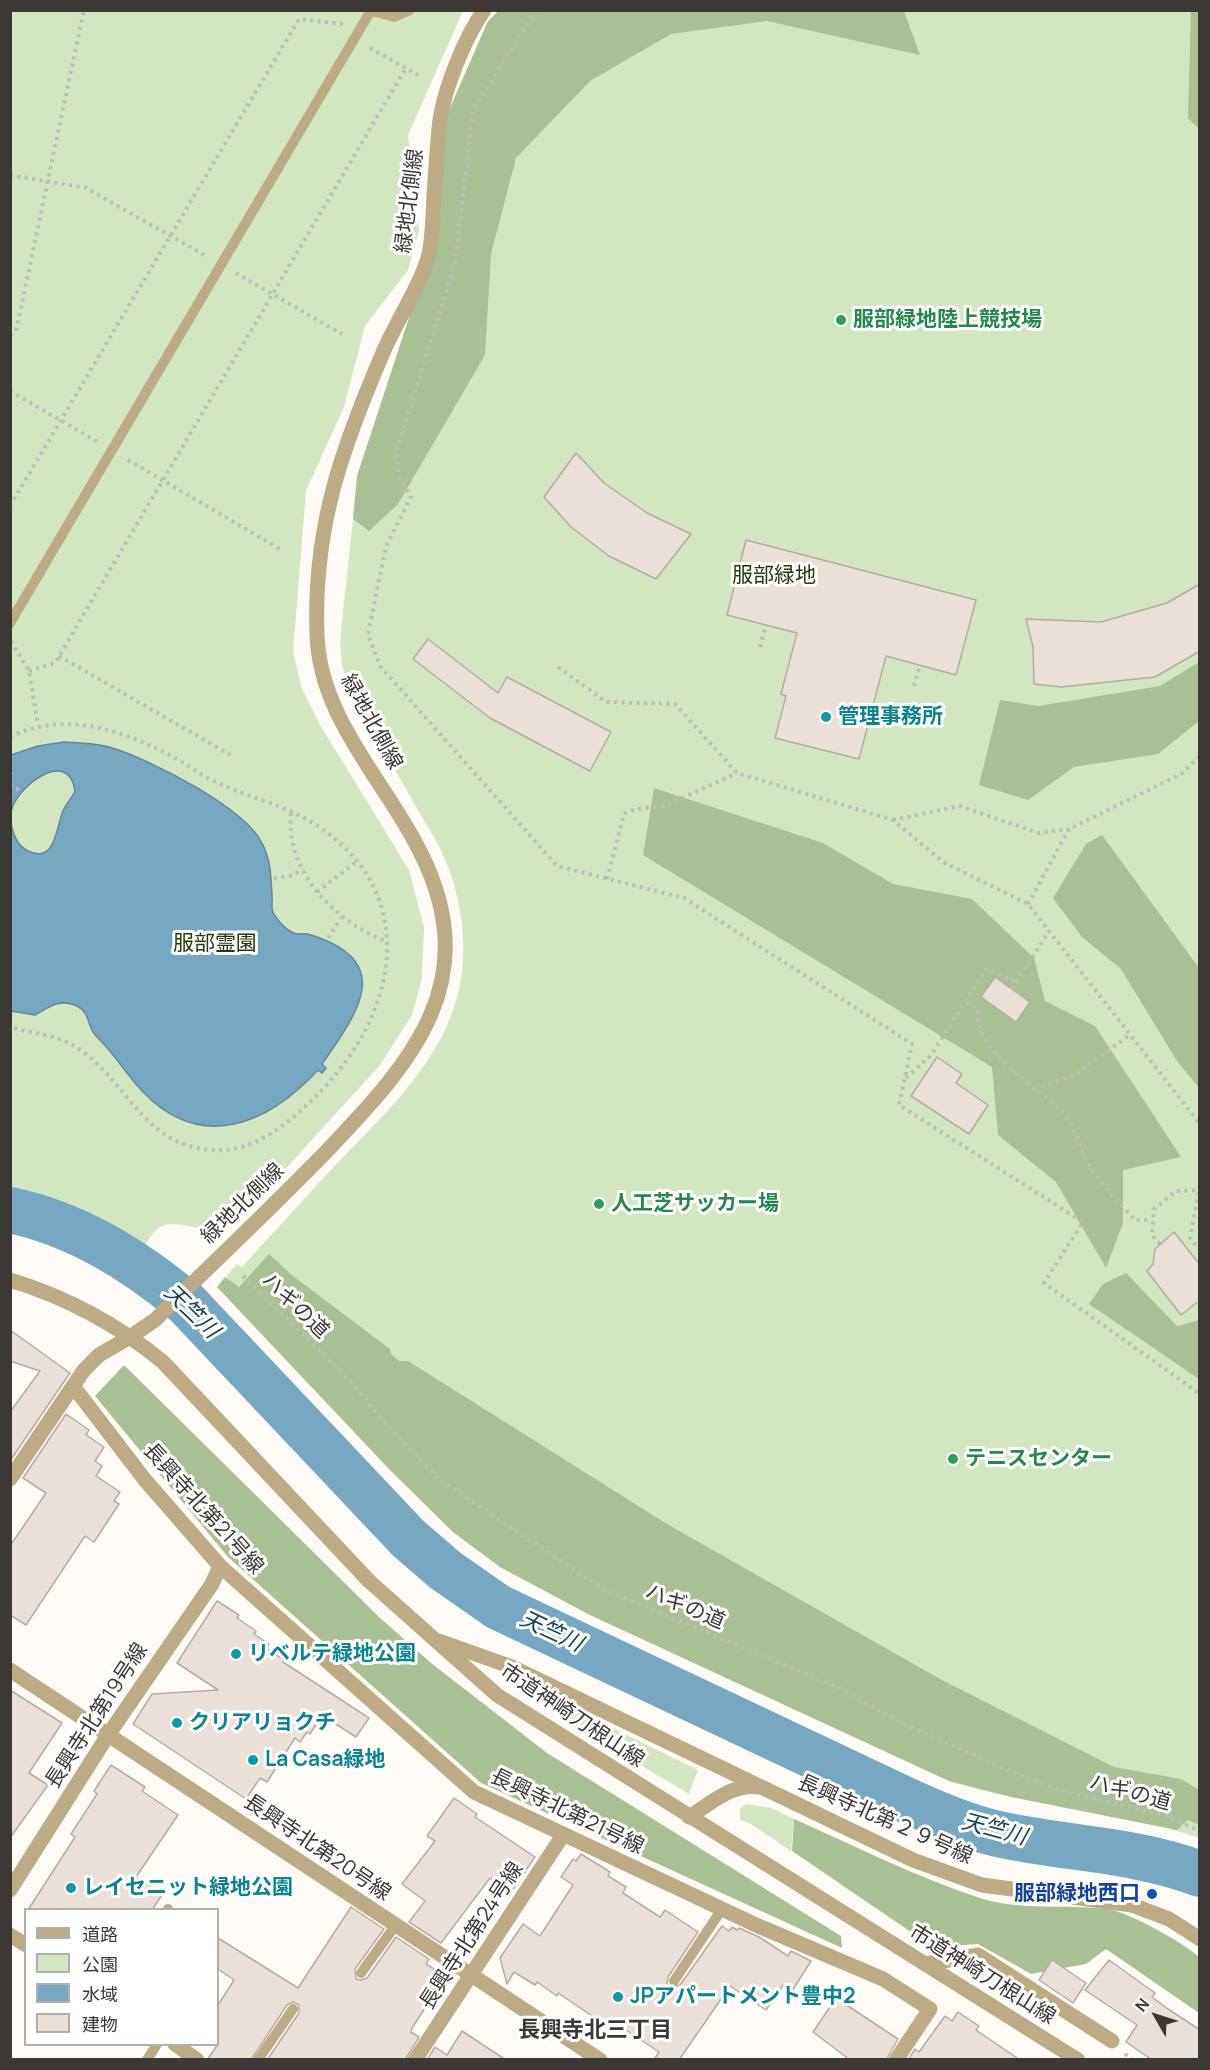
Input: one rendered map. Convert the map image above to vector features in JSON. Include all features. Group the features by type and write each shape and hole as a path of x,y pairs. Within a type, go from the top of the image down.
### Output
{"street":[{"name":"緑地北側線","path":"130,1337 155,1320 301,1177 396,1075 423,1036 440,987 445,944 436,889 410,833 336,712 326,691 318,649 316,600 322,530 332,485 346,443 387,344 429,255 441,117 468,34 484,10"},
{"name":"市道神崎刀根山線","path":"10,1280 83,1309 130,1337 176,1374 339,1550 497,1695 1078,2060"},
{"path":"10,1479 92,1361 130,1337"},
{"name":"長興寺北第21号線","path":"73,1386 145,1480 220,1566 474,1792 722,1909 884,1979 930,2009 896,2060"},
{"name":"長興寺北第19号線","path":"10,1890 108,1735 212,1584 220,1566"},
{"name":"長興寺北第２９号線","path":"439,1641 512,1667 949,1875 982,1885 1132,1905 1169,1919 1200,1939"},
{"name":"長興寺北第20号線","path":"10,1670 600,2060"},
{"path":"689,1817 739,1788 762,1787"},
{"name":"長興寺北第24号線","path":"415,2060 563,1835"},
{"path":"10,1935 24,1944"},
{"path":"925,1964 978,1954 1112,2041"},
{"path":"178,2046 197,2060"}],"lane":[{"path":"10,623 369,11 394,17 410,10"},
{"path":"674,1981 722,1909"},
{"path":"361,1973 395,1926"},
{"path":"258,2060 293,2009"},
{"path":"147,2060 156,2046"}],"path":[{"path":"10,335 16,331 84,10"},
{"path":"536,10 473,110 456,264 396,452 399,476 411,497 386,546 368,634 380,666 556,866 684,898 912,1044 899,1106 1083,1222 1044,1283 1200,1394"},
{"path":"10,506 299,19 362,26"},
{"path":"353,40 418,75"},
{"path":"29,671 55,663 406,68"},
{"path":"10,175 86,188"},
{"path":"10,391 280,549"},
{"path":"760,647 766,625"},
{"path":"10,640 29,671 38,725"},
{"path":"59,656 232,756"},
{"path":"914,686 920,665"},
{"path":"558,667 606,702 675,704 737,773 893,820 943,862 1028,904 1200,1124"},
{"path":"10,737 38,725 75,724 140,741 220,784 291,812 320,828 356,862 378,900 388,942 387,970 381,994 361,1038 339,1071 310,1102 282,1125 253,1143 235,1148 210,1150 178,1142 148,1123 104,1070 78,1048 43,1032 10,1027"},
{"path":"893,820 959,806 1039,833 1069,829 1181,774 1200,756"},
{"path":"10,773 13,776 10,782 21,792"},
{"path":"607,879 624,814 629,810 658,808 737,773"},
{"path":"291,812 292,841 303,870 317,892 341,918 361,931 388,942"},
{"path":"1028,904 1069,829"},
{"path":"317,892 356,862"},
{"path":"274,878 290,876 303,870"},
{"path":"328,938 341,918"},
{"path":"1012,989 1049,931"},
{"path":"905,1079 931,1055 987,968 1016,983"},
{"path":"966,1002 978,1010 977,1020 984,1037 1015,1073 1062,1111 1078,1136 1088,1164 1135,1220 1151,1220"},
{"path":"1035,1090 1078,1073 1130,1035"},
{"path":"1160,1244 1152,1235 1151,1220 1154,1209 1176,1191 1199,1187 1190,1238 1200,1250"},
{"name":"ハギの道","path":"243,1276 350,1380 382,1420 439,1479 603,1588 837,1687 904,1724 1023,1777 1067,1792 1163,1815 1200,1831"}],"green space":[{"name":"服部緑地","path":"516,10 1199,11 1199,1838 1138,1821 1011,1797 949,1781 590,1615 500,1567 453,1532 390,1470 217,1287 237,1264 242,1267 405,1090 428,1061 445,1029 457,996 463,961 462,921 452,878 436,841 349,686 342,665 340,640 358,473 418,320"},
{"name":"服部霊園","path":"11,11 463,11 408,135 419,230 408,270 365,326 344,407 306,491 293,652 302,689 320,725 409,870 424,927 422,979 412,1015 380,1065 239,1220 227,1227 215,1229 172,1224 163,1226 154,1232 141,1252 78,1218 46,1205 11,1195"},
{"path":"498,11 904,11 920,55 767,21 671,34 590,81 516,158 491,254 485,355 398,504 369,531 353,519 357,476 424,272 446,117 488,21"},
{"path":"1191,11 1199,11 1199,129 1188,118"},
{"path":"1199,662 1199,721 1158,754 1074,767 1028,800 979,785 1000,700 1038,706 1160,686"},
{"path":"654,788 823,843 893,884 972,899 1034,958 1045,1001 1095,1026 1181,1157 1123,1170 1123,1223 1106,1268 1056,1182 998,1135 992,1067 643,855"},
{"path":"1102,835 1199,968 1199,1088 1177,1061 1121,969 1082,937 1053,898 1086,844"},
{"path":"269,1254 293,1276 390,1349 391,1354 399,1361 408,1361 667,1524 940,1679 1114,1767 1181,1779 1199,1790 1199,1825 1188,1820 1177,1830 1011,1797 949,1781 590,1615 500,1567 453,1532 390,1470 217,1287 225,1277 239,1287"},
{"path":"1126,1273 1177,1326 1199,1320 1199,1379 1089,1304 1103,1284"},
{"path":"124,1365 379,1617 431,1663 547,1753 841,1936 842,1948 481,1783 228,1557 95,1396"},
{"path":"580,1712 698,1770 689,1794 572,1724 571,1716"},
{"path":"746,1804 771,1808 794,1819 791,1851 751,1824 740,1820 740,1809"},
{"path":"794,1819 909,1871 980,1898 1027,1906 1107,1909 1141,1922 1168,1936 1199,1957 1199,2013 1106,1949 1086,1964 1031,1974 978,1944 933,1947 792,1851"}],"water":[{"path":"64,742 98,745 126,753 170,773 236,814 252,829 265,849 270,869 272,910 278,920 288,930 309,934 337,946 354,959 361,974 362,990 357,1007 347,1026 322,1064 326,1068 322,1073 318,1070 278,1105 256,1117 234,1124 211,1126 188,1122 165,1111 143,1092 93,1032 85,1012 77,1006 60,1003 35,1015 11,1011 11,823 14,835 21,846 37,854 44,852 50,848 63,811 75,791 71,778 63,772 53,771 32,782 15,802 11,812 11,755 38,746"}],"building":[{"path":"576,453 604,483 647,513 691,534 656,579 609,556 571,527 544,497"},
{"path":"746,540 976,600 956,675 886,656 859,759 775,738 786,696 781,694 797,633 727,615"},
{"path":"1200,584 1200,651 1155,677 1061,687 1034,684 1033,647 1026,619 1101,622 1167,603"},
{"path":"428,639 498,693 507,677 611,732 590,771 490,718 413,659"},
{"path":"995,977 1030,1002 1016,1022 981,997"},
{"path":"937,1057 962,1074 956,1083 988,1105 969,1134 911,1096"},
{"path":"1174,1232 1200,1265 1200,1300 1181,1315 1147,1271 1153,1264 1155,1249"},
{"path":"10,1330 70,1373 10,1461 10,1412 40,1371 10,1361"},
{"path":"66,1414 89,1430 86,1435 104,1447 95,1461 102,1466 96,1476 120,1492 114,1501 119,1504 94,1542 85,1536 26,1625 10,1615 10,1546 46,1493 23,1478"},
{"path":"217,1601 239,1615 237,1618 256,1631 254,1634 269,1644 266,1648 284,1660 283,1662 369,1718 356,1737 322,1715 310,1734 307,1732 300,1742 295,1738 267,1782 260,1778 246,1799 133,1724 152,1694 218,1690 177,1663"},
{"path":"10,1690 62,1723 29,1773 48,1785 10,1838"},
{"path":"111,1765 145,1787 142,1791 178,1815 136,1877 162,1895 153,1908 29,1908 75,1837 71,1834 97,1794 94,1791"},
{"path":"454,1798 477,1814 475,1817 535,1857 511,1892 490,1878 441,1943 409,1922 425,1901 402,1884 435,1841 427,1836"},
{"path":"581,1854 610,1872 608,1876 626,1887 623,1893 660,1917 665,1910 698,1932 668,1977 667,1984 670,1988 680,1985 722,1926 729,1931 732,1927 737,1930 739,1928 759,1937 788,1956 791,1951 811,1961 792,1991 783,1985 766,2010 730,1986 679,2060 654,2060 659,2052 608,2018 604,2024 558,1993 557,1996 537,1982 535,1985 514,1972 507,1984 500,1958 523,1924 540,1936 573,1885 561,1877 573,1859 576,1861"},
{"path":"351,1907 384,1929 355,1969 356,1979 367,1978 396,1937 429,1959 426,1964 442,1974 426,2000 429,2002 412,2028 411,2032 419,2037 405,2060 267,2060 299,2013 299,2005 293,2002 287,2005 251,2060 207,2060 217,2046 219,2046 219,2003 234,1980 219,1970 219,1939 298,1988"},
{"path":"1052,1960 1086,1983 1073,2003 1039,1980"},
{"path":"1109,1960 1155,1993 1152,1997 1200,2030 1200,2060 1152,2060 1126,2042 1137,2025 1085,1990"},
{"path":"836,1998 898,2039 886,2060 850,2060 813,2032"},
{"path":"958,2012 979,2026 976,2030 1020,2060 908,2060 915,2049 919,2052 945,2016 952,2021"},
{"path":"462,2031 506,2060 427,2060 435,2047 447,2055"}],"waterway":[{"name":"天竺川","path":"10,1210 58,1224 104,1246 146,1272 186,1303 408,1538 445,1570 498,1607 952,1820 1023,1839 1150,1859 1200,1874"}],"place":[{"name":"服部緑地陸上競技場","path":"841,320"},
{"name":"管理事務所","path":"826,717"},
{"name":"人工芝サッカー場","path":"599,1204"},
{"name":"テニスセンター","path":"953,1459"},
{"name":"リベルテ緑地公園","path":"236,1654"},
{"name":"クリアリョクチ","path":"177,1723"},
{"name":"La Casa緑地","path":"253,1760"},
{"name":"レイセニット緑地公園","path":"71,1888"},
{"name":"服部緑地西口","path":"1152,1894"},
{"name":"JPアパートメント豊中2","path":"618,1997"}],"district":[{"name":"長興寺北三丁目","path":"595,2031"}]}
